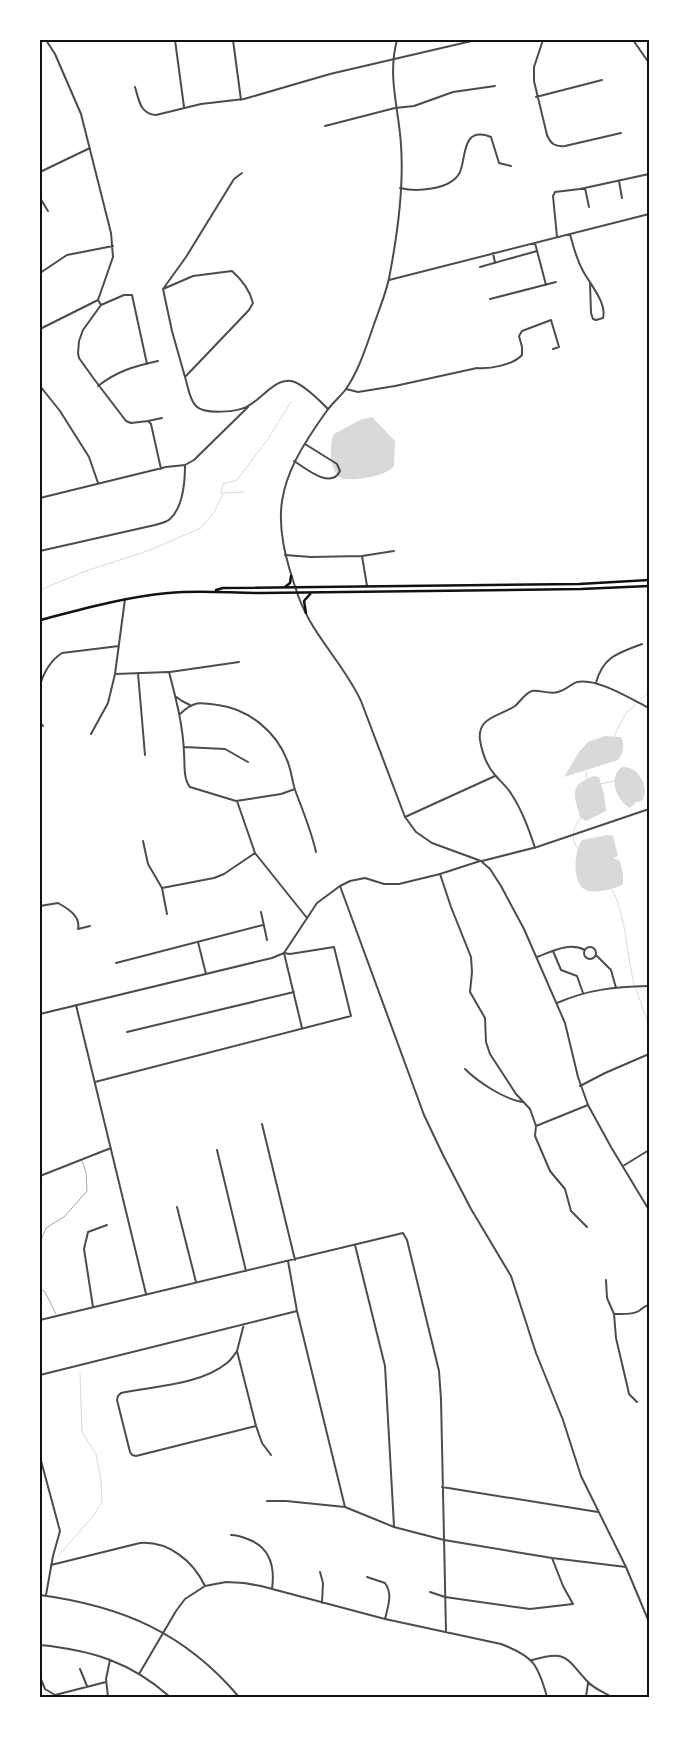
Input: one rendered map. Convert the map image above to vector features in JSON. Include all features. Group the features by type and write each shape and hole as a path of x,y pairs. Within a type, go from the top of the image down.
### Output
{"main road":[{"path":"284,587 290,583 291,576"},
{"path":"215,591 223,588 591,583 649,580"},
{"path":"40,620 125,599 168,593 215,591 224,593 311,593 592,589 649,586"},
{"path":"306,613 304,601 311,593"}],"street":[{"path":"40,329 98,300 113,257 111,233 77,104 55,54 46,40"},
{"path":"175,40 184,108"},
{"path":"233,40 241,100"},
{"path":"397,40 393,82 401,144 400,188 397,231 389,280 360,363 346,389 328,409 294,461 287,479 282,499 280,524 286,556 291,576 313,627 354,686 374,733 405,817 416,832 432,844 481,861 490,869 501,886 537,957 557,1003 569,1035 580,1086 588,1105 649,1210"},
{"path":"135,87 143,110 150,114 156,114 218,101 241,100 330,74 476,40"},
{"path":"543,40 534,67 534,81 536,97 547,135 553,145 564,146 621,133"},
{"path":"557,40 562,40"},
{"path":"633,40 649,63"},
{"path":"536,97 602,80"},
{"path":"325,126 395,108 414,106 453,92 495,86"},
{"path":"400,188 408,190 427,189 455,179 460,173 466,144 479,135 491,137 499,163 511,166"},
{"path":"40,172 90,148"},
{"path":"242,173 234,180 186,258 163,289 167,312 185,377 196,407 204,410 226,412 248,407"},
{"path":"557,237 554,194 560,190 585,188 649,174"},
{"path":"619,181 622,198"},
{"path":"585,188 589,206"},
{"path":"40,198 48,211"},
{"path":"389,280 649,214"},
{"path":"570,234 582,271 590,283 598,295 604,312 603,318 596,320 593,319 591,313 590,283"},
{"path":"535,243 546,285"},
{"path":"40,273 67,255 113,246"},
{"path":"480,267 537,251"},
{"path":"493,254 495,263"},
{"path":"163,289 193,276 232,271 252,297 253,303 249,310 185,377"},
{"path":"490,298 556,282"},
{"path":"147,364 132,294 124,295 101,305 83,330 79,341 78,353 80,358 98,386 126,421 131,423 162,418"},
{"path":"98,300 101,305"},
{"path":"346,389 358,392 395,386 518,360 522,355 519,336 522,331 551,320 559,347 553,349"},
{"path":"98,386 110,376 131,367 158,361"},
{"path":"40,498 98,483 185,465 194,460 266,391 282,383 290,381 296,383 311,393 328,409"},
{"path":"40,386 60,411 89,457 98,483"},
{"path":"148,421 151,424 161,469"},
{"path":"294,461 325,479 337,476 340,471 337,464 305,444"},
{"path":"40,551 155,525 170,519 180,502 185,483 185,465"},
{"path":"286,556 362,556 394,551"},
{"path":"362,556 367,586"},
{"path":"591,583 592,589"},
{"path":"91,734 108,703 115,674 125,599"},
{"path":"596,683 599,672 607,661 620,652 642,644"},
{"path":"40,686 46,671 57,656 62,653 118,646"},
{"path":"115,674 170,672 239,662"},
{"path":"170,672 180,714 186,778 190,787 236,800 281,794 295,789"},
{"path":"138,673 145,755"},
{"path":"536,848 519,806 488,765 480,738 483,724 491,717 517,705 534,690 555,693 575,682 596,683 649,708"},
{"path":"175,696 190,704 205,703 232,707 257,721 274,736 287,759 295,789 310,827 316,852"},
{"path":"180,714 190,704"},
{"path":"40,722 43,726"},
{"path":"184,747 225,749 248,762"},
{"path":"405,817 496,776"},
{"path":"236,800 255,853 307,918"},
{"path":"302,1028 284,953 317,904 340,886 366,878 384,884 399,884 440,874 481,861 536,848 649,809"},
{"path":"142,841 148,864 162,888 167,914"},
{"path":"162,888 214,878 224,874 255,853"},
{"path":"440,874 471,957 470,992 485,1018 486,1042 490,1054 522,1102 530,1109 536,1126 535,1136 550,1170 565,1189 571,1211 587,1227"},
{"path":"340,886 424,1115 443,1156 480,1225 511,1276 536,1353 563,1420 581,1476 626,1567 649,1622"},
{"path":"40,906 58,903 77,918 78,928 90,926"},
{"path":"261,912 267,940"},
{"path":"116,963 263,925"},
{"path":"198,942 206,974"},
{"path":"537,957 553,951 577,946 585,950"},
{"path":"40,1014 272,958 284,953 290,954 334,947 351,1016 94,1082"},
{"path":"585,950 588,947 595,949 596,955 610,970 616,988"},
{"path":"585,950 585,956 588,959 594,958 596,955"},
{"path":"553,951 561,970 577,976 583,993"},
{"path":"557,1003 597,989 649,986"},
{"path":"127,1032 294,992"},
{"path":"76,1005 146,1295"},
{"path":"580,1086 649,1054"},
{"path":"466,1069 475,1078 501,1093 522,1102"},
{"path":"536,1126 588,1105"},
{"path":"262,1124 295,1260"},
{"path":"40,1176 111,1148"},
{"path":"217,1150 246,1272"},
{"path":"623,1166 649,1150"},
{"path":"177,1207 196,1283"},
{"path":"93,1307 84,1249 88,1232 107,1225"},
{"path":"40,1320 403,1233 407,1240 439,1371 446,1631"},
{"path":"355,1245 385,1366 394,1527"},
{"path":"288,1262 297,1311 344,1507"},
{"path":"606,1280 607,1298 614,1314 616,1338 629,1394 637,1402"},
{"path":"614,1314 632,1313 639,1311 643,1306 649,1304"},
{"path":"40,1375 297,1311"},
{"path":"244,1324 237,1351 227,1363 210,1373 181,1383 121,1393 117,1400 130,1452 136,1456 256,1426"},
{"path":"237,1351 256,1426 262,1443 271,1455"},
{"path":"40,1457 60,1531 51,1565 46,1596"},
{"path":"442,1487 598,1512"},
{"path":"267,1501 344,1507 394,1527 444,1540 552,1558 626,1567"},
{"path":"231,1535 238,1535 252,1541 268,1554 274,1572 272,1589"},
{"path":"51,1565 140,1543 152,1543 165,1547 191,1564 205,1586"},
{"path":"430,1592 445,1597 530,1609 573,1604 563,1586 552,1558"},
{"path":"320,1572 322,1603"},
{"path":"367,1577 385,1583 389,1589 390,1596 386,1619"},
{"path":"140,1674 163,1632 181,1604 191,1594 205,1586 219,1582 235,1582 272,1589 386,1619 501,1644 516,1650 532,1660 542,1680 546,1697"},
{"path":"40,1595 105,1607 139,1620 163,1632 202,1660 239,1697"},
{"path":"40,1646 81,1650 111,1659 140,1674 170,1697"},
{"path":"532,1660 551,1655 566,1658 580,1671 588,1682 610,1696"},
{"path":"108,1697 106,1682 111,1659"},
{"path":"80,1669 87,1686"},
{"path":"40,1677 44,1689 55,1696 106,1682"},
{"path":"586,1697 588,1682"}],"lane":[{"path":"40,1243 46,1228 64,1216 87,1192 86,1172 81,1160"},
{"path":"40,1288 45,1292 56,1316"}],"shaded area":[{"path":"372,417 395,441 394,466 385,473 369,477 341,478 337,475 332,464 331,451 334,434 362,419"},
{"path":"605,736 621,737 623,749 618,760 564,777 579,752 588,742"},
{"path":"622,767 628,767 638,773 644,784 645,790 642,801 636,802 630,808 621,800 616,789 615,777"},
{"path":"594,776 599,777 606,811 586,821 580,817 575,792 580,783"},
{"path":"607,835 613,836 618,856 613,858 620,861 623,884 604,891 588,891 577,880 576,858 579,845 582,840"}],"waterway":[{"path":"40,590 83,572 150,550 201,528 214,512 223,495 221,493 223,484 237,480 268,439 291,402"},
{"path":"222,493 244,492"},
{"path":"640,700 649,692"},
{"path":"614,736 626,713 636,704"},
{"path":"586,772 587,779"},
{"path":"601,784 615,781"},
{"path":"577,848 573,833 581,818"},
{"path":"612,889 621,912 634,984"},
{"path":"636,989 649,1026"},
{"path":"59,1555 94,1515 102,1502 101,1480 96,1454 82,1432 80,1374"}]}
